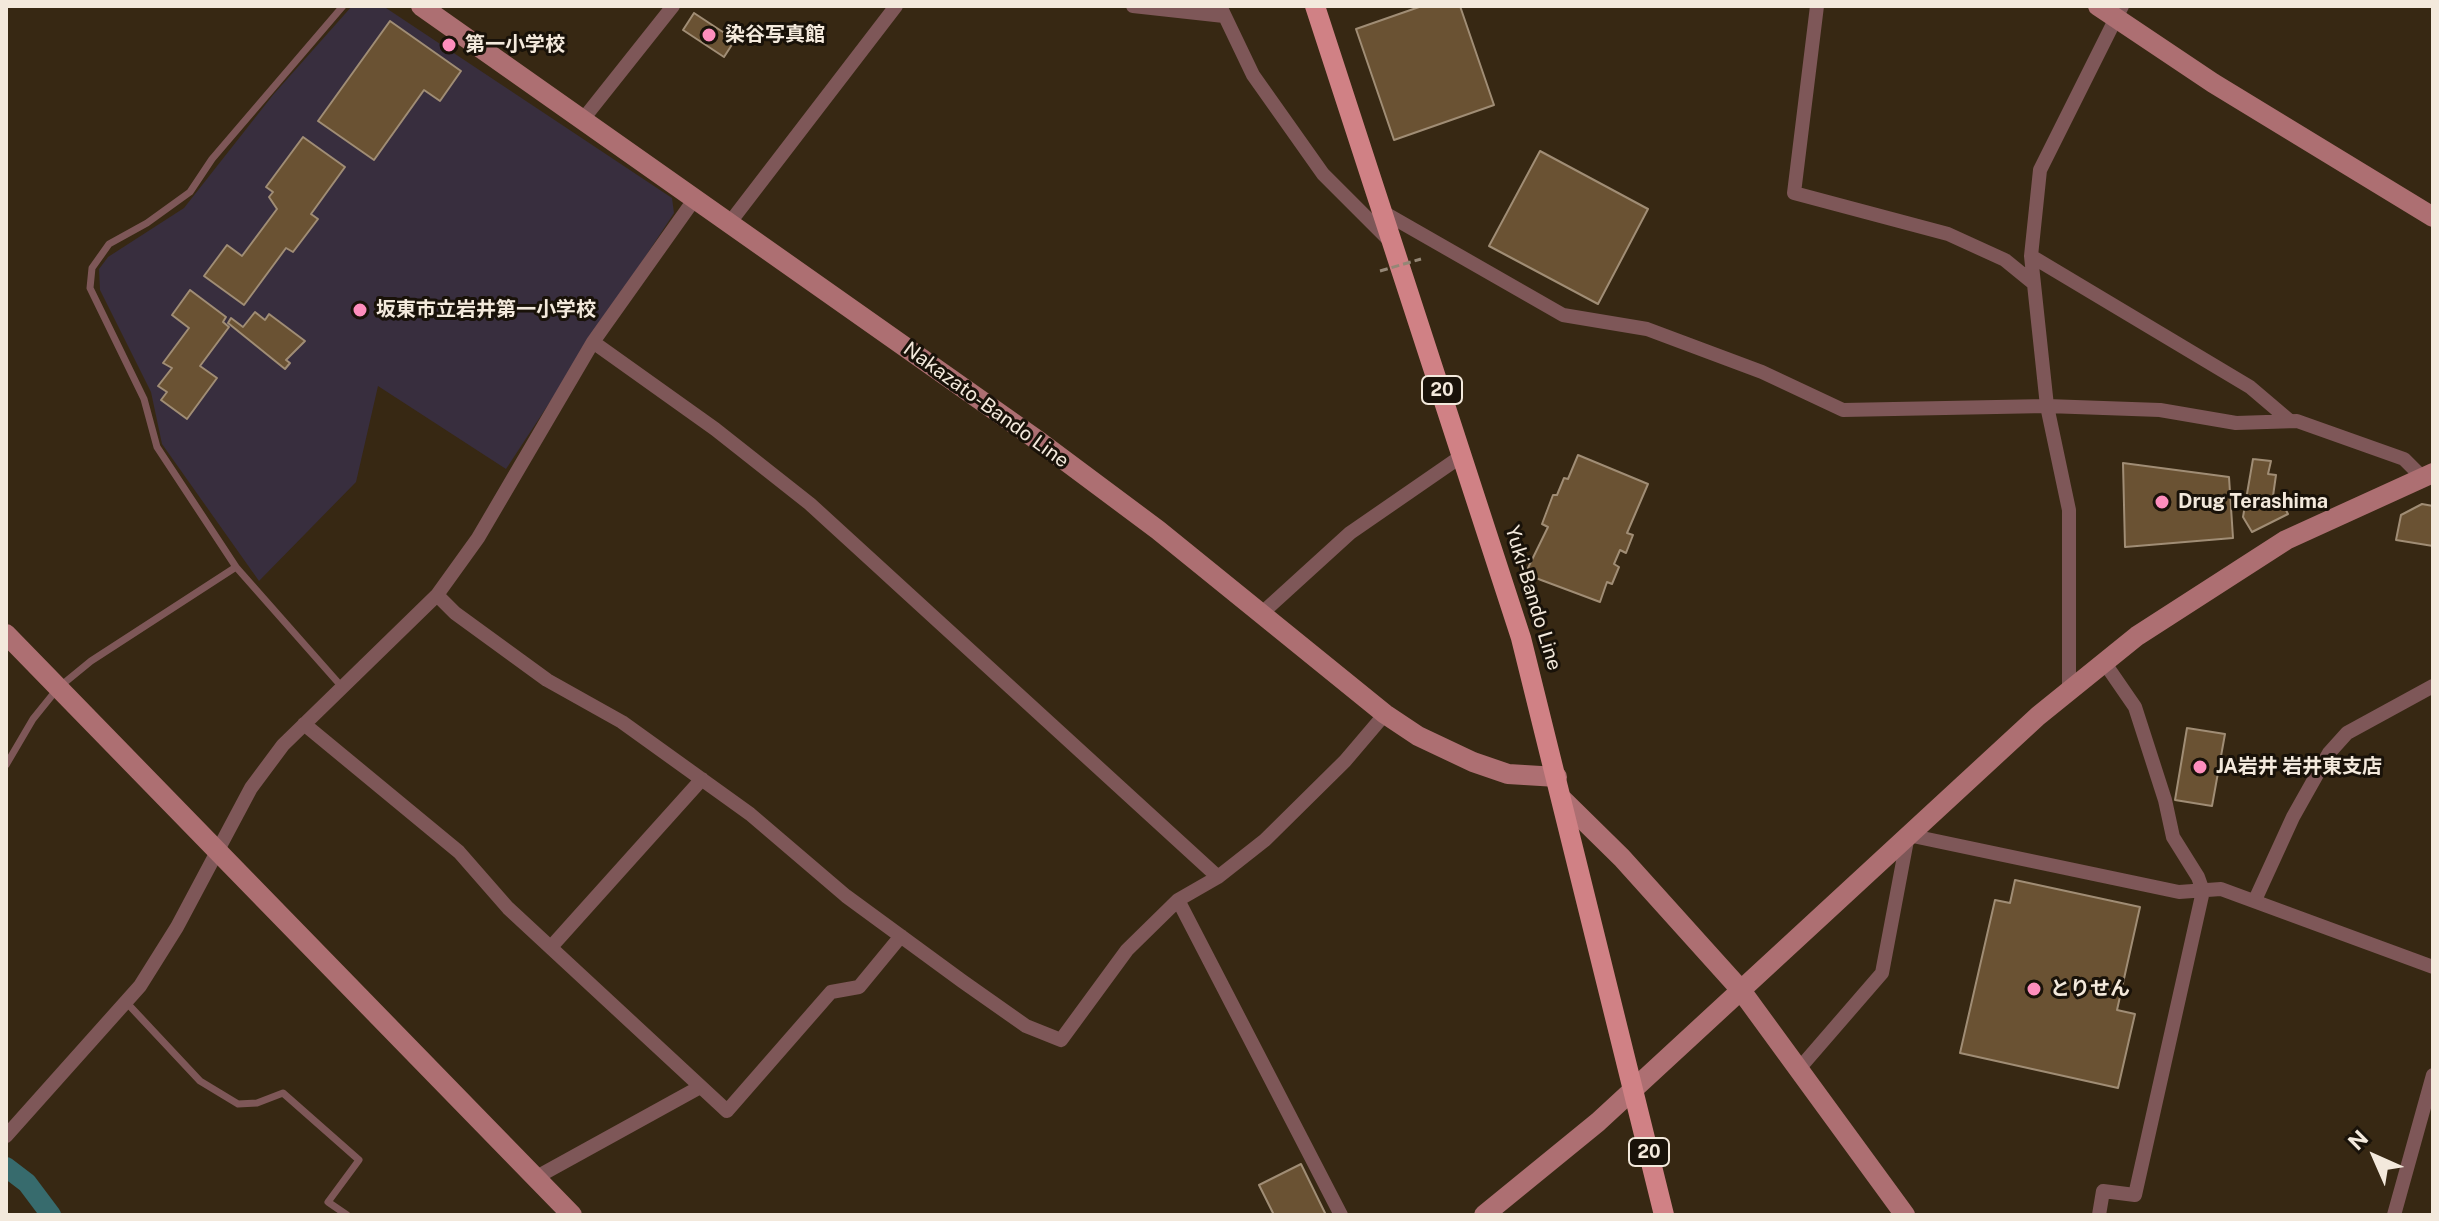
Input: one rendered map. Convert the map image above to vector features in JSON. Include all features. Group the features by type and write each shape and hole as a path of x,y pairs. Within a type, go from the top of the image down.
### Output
{"main road":[{"name":"Yuki-Bando Line","path":"1315,6 1521,638 1664,1215"}],"street":[{"name":"Nakazato-Bando Line","path":"421,6 731,221 1040,442 1158,530 1385,714 1418,736 1499,772 1557,777"},
{"path":"584,118 673,6"},
{"path":"731,221 896,6"},
{"path":"1133,6 1222,11 1253,75 1323,174 1394,245"},
{"path":"1817,6 1794,193 1948,234 2005,260 2032,282"},
{"path":"2069,689 2069,510 2047,406 2031,256 2040,170 2111,9 2237,99 2433,217"},
{"path":"6,1136 126,1002 177,927 251,788 304,724 437,595 478,538 593,342 696,197"},
{"path":"1383,212 1563,315 1647,329 1762,372 1843,410 2047,406 2160,410 2236,423 2290,421 2404,459 2428,475"},
{"path":"2031,256 2250,387 2290,421"},
{"path":"593,342 715,429 810,504 1218,877"},
{"path":"1261,614 1350,533 1463,455"},
{"path":"1484,1215 1543,1169 1634,1089 2069,689 2215,582 2286,540 2428,475"},
{"path":"437,595 455,613 547,680 622,722 702,779 901,936 1026,1026 1061,1040 1127,950 1178,900 1218,877 1265,840 1345,761 1385,714"},
{"path":"6,634 572,1215"},
{"path":"2099,1215 2103,1191 2135,1195 2203,891 2198,877 2173,837 2165,800 2135,707 2104,662"},
{"path":"2255,900 2293,817 2329,753 2347,733 2433,686"},
{"path":"304,724 459,852 508,908 727,1111 831,992 859,987 901,936"},
{"path":"551,947 702,779"},
{"path":"1563,800 1622,858 1740,989 1905,1215"},
{"path":"1908,835 2144,886 2179,892 2221,889 2433,967"},
{"path":"1798,1070 1882,973 1908,835"},
{"path":"1178,900 1341,1215"},
{"path":"2394,1215 2433,1075"},
{"path":"535,1178 700,1087"}],"lane":[{"path":"342,687 236,567 157,447 144,399 90,288 92,268 109,244 147,223 190,192 212,159 343,6"},
{"path":"6,765 33,719 58,688 91,661 236,567"},
{"path":"126,1002 200,1081 238,1104 257,1103 283,1093 359,1160 328,1202 347,1215"}],"path":[{"path":"1380,271 1421,259"}],"shaded area":[{"name":"坂東市立岩井第一小学校","path":"352,6 383,6 672,198 674,213 506,469 378,386 356,482 259,581 162,444 151,392 100,290 99,269 108,257 184,208 273,95"}],"building":[{"path":"1422,6 1460,6 1494,105 1394,140 1356,29"},
{"name":"染谷写真館","path":"694,13 735,40 724,57 683,30"},
{"path":"390,21 461,71 440,101 424,90 374,160 318,121"},
{"path":"303,137 345,167 311,214 318,219 293,252 286,248 244,305 204,276 227,245 242,256 277,209 269,197 273,192 266,187"},
{"path":"1540,151 1648,209 1598,304 1489,246"},
{"path":"190,290 226,317 223,322 229,327 200,366 217,378 187,419 161,400 167,392 158,386 172,368 163,363 189,328 172,315"},
{"path":"255,312 265,320 269,314 305,341 286,360 290,363 285,369 228,323 231,318 243,327"},
{"path":"1578,455 1648,484 1627,533 1633,535 1626,553 1620,550 1614,564 1619,567 1612,584 1607,582 1600,602 1525,574 1548,527 1542,524 1553,495 1557,495 1564,478 1568,479"},
{"path":"2253,459 2271,461 2268,474 2276,475 2272,503 2280,499 2288,514 2252,532 2243,517"},
{"path":"2123,463 2229,477 2233,538 2125,547"},
{"path":"2422,504 2433,506 2433,546 2396,540 2401,515"},
{"name":"JA岩井 岩井東支店","path":"2187,728 2225,734 2212,806 2175,800"},
{"path":"2015,880 2140,907 2117,1010 2135,1014 2118,1088 1960,1053 1995,900 2010,903"},
{"path":"1301,1164 1326,1215 1274,1215 1259,1185"}],"waterway":[{"path":"6,1167 27,1183 51,1215"}],"place":[{"name":"染谷写真館","path":"709,35"},
{"name":"第一小学校","path":"449,45"},
{"name":"坂東市立岩井第一小学校","path":"360,310"},
{"name":"Drug Terashima","path":"2162,502"},
{"name":"JA岩井 岩井東支店","path":"2200,767"},
{"name":"とりせん","path":"2034,989"}]}
